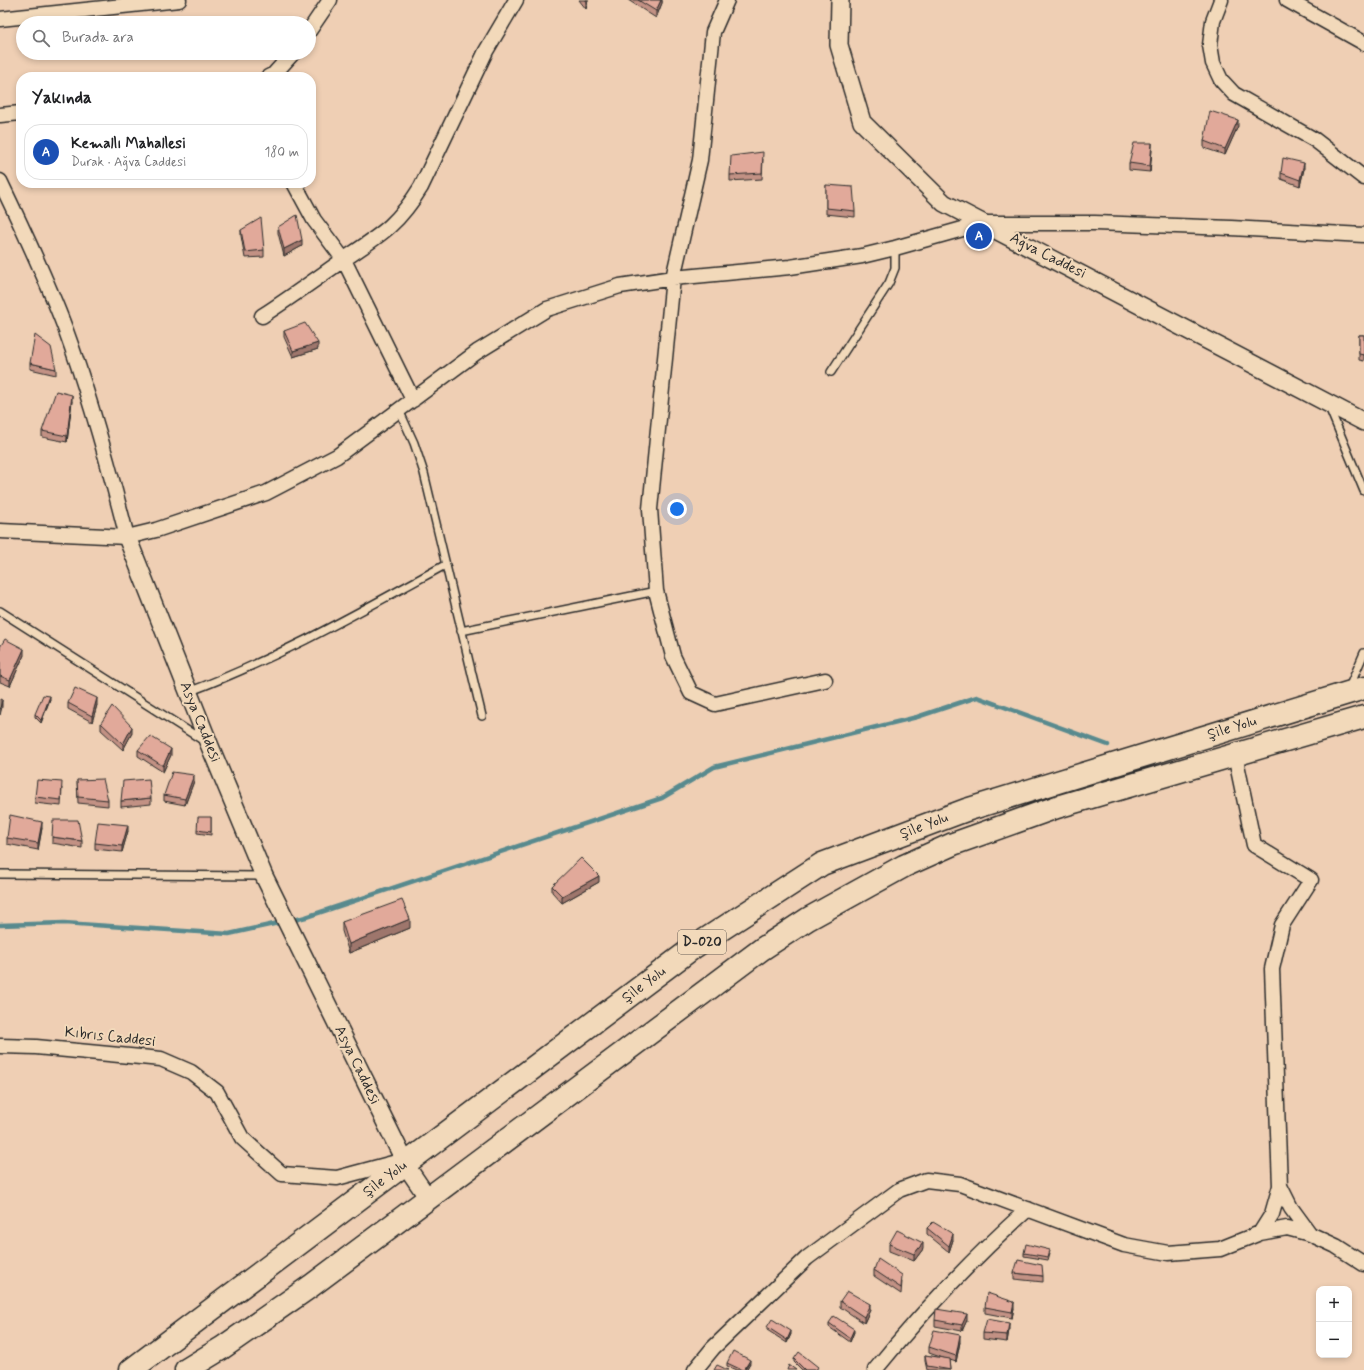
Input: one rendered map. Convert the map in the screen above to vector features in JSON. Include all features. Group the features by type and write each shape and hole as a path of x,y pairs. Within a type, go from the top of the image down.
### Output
{"highway":[{"name":"Şile Yolu","path":"131,1370 405,1162 694,947 822,864 966,810 1355,691"},
{"name":"Şile Yolu","path":"186,1370 222,1348 305,1290 762,949 808,919 904,866 953,844 1057,807 1364,717"}],"street":[{"path":"28,16 179,0"},
{"path":"316,21 330,0"},
{"path":"262,316 388,229 408,208 421,187 486,51 516,0"},
{"path":"727,0 713,32 700,160 673,278 650,510 656,591 673,656 691,693 715,704 825,680"},
{"name":"Ağva Caddesi","path":"840,0 839,46 862,122 944,203 1364,422"},
{"path":"1221,0 1213,21 1210,44 1212,63 1221,80 1234,94 1314,140 1364,178"},
{"path":"1287,0 1364,43"},
{"path":"0,19 16,17"},
{"path":"276,72 287,60"},
{"path":"0,115 16,113"},
{"path":"0,181 41,268 65,327 98,427 127,537"},
{"path":"297,188 314,220 344,260 413,400"},
{"path":"0,531 127,537 156,530 266,493 337,456 477,352 547,309 620,286 673,278 790,267 895,248 984,223 1111,224 1231,228 1364,235"},
{"name":"Asya Caddesi","path":"127,537 209,744 264,876 405,1162 428,1198"},
{"path":"1235,755 1254,845 1311,880 1282,925 1272,969 1280,1186 1272,1214 1260,1233"},
{"name":"Kıbrıs Caddesi","path":"0,1046 36,1047 161,1058 191,1072 217,1092 242,1138 282,1174 336,1178 405,1162"},
{"path":"696,1370 713,1348 807,1258 899,1190 926,1180 960,1184 1124,1245 1168,1253 1220,1249 1260,1233 1287,1228 1310,1234 1336,1246 1364,1264"},
{"path":"1280,1186 1291,1208 1310,1234"},
{"path":"875,1370 900,1338 980,1252 1028,1209"}],"lane":[{"path":"832,372 889,283 895,268 895,248"},
{"path":"1326,401 1364,489"},
{"path":"399,410 419,458 482,716"},
{"path":"188,692 232,675 288,650 445,565"},
{"path":"461,632 656,591"},
{"path":"0,611 209,744"},
{"path":"1355,691 1364,653"},
{"path":"0,874 264,876"}],"building":[{"path":"638,0 661,0 656,11"},
{"path":"1210,111 1238,120 1225,149 1204,141"},
{"path":"1134,143 1152,143 1150,166 1129,163"},
{"path":"763,152 762,173 730,175 731,156"},
{"path":"1283,158 1304,163 1300,180 1281,173"},
{"path":"826,185 853,187 855,211 826,208"},
{"path":"297,215 302,240 284,249 278,227"},
{"path":"261,218 264,250 245,252 241,230"},
{"path":"305,323 318,343 293,351 284,331"},
{"path":"35,335 51,347 56,369 30,363"},
{"path":"1359,335 1364,335 1364,355 1359,354"},
{"path":"56,391 72,395 67,436 42,431"},
{"path":"5,639 24,649 10,680 0,676 0,647"},
{"path":"75,688 97,698 92,716 68,703"},
{"path":"43,695 50,696 41,720 35,714"},
{"path":"112,706 132,727 123,744 101,723"},
{"path":"150,736 171,749 163,766 138,750"},
{"path":"172,772 194,775 185,799 164,795"},
{"path":"103,779 108,800 78,797 77,780"},
{"path":"149,779 151,798 121,801 123,781"},
{"path":"37,780 62,782 61,800 35,797"},
{"path":"10,815 42,822 38,843 7,838"},
{"path":"198,817 211,817 211,832 197,830"},
{"path":"53,820 78,820 82,841 52,837"},
{"path":"98,822 128,825 122,846 95,843"},
{"path":"581,858 599,876 562,896 552,886"},
{"path":"402,900 410,919 349,944 342,922"},
{"path":"933,1222 953,1234 949,1246 927,1228"},
{"path":"897,1230 923,1243 914,1254 889,1244"},
{"path":"1026,1244 1050,1250 1048,1257 1024,1253"},
{"path":"878,1259 902,1275 901,1288 874,1270"},
{"path":"1018,1260 1042,1265 1043,1276 1014,1273"},
{"path":"847,1291 870,1304 864,1317 840,1301"},
{"path":"987,1293 1014,1302 1012,1312 985,1307"},
{"path":"936,1309 967,1314 962,1325 935,1320"},
{"path":"834,1316 854,1329 850,1338 829,1323"},
{"path":"772,1319 791,1331 787,1340 767,1327"},
{"path":"987,1319 1009,1323 1007,1335 983,1333"},
{"path":"934,1330 960,1335 956,1356 929,1347"},
{"path":"733,1351 750,1360 744,1370 727,1363"},
{"path":"799,1352 818,1367 816,1370 805,1370 794,1359"},
{"path":"925,1355 950,1359 951,1370 927,1366"},
{"path":"717,1365 728,1370 714,1370"},
{"path":"789,1365 796,1370 787,1370"}],"waterway":[{"path":"290,921 306,917 662,798 714,767 917,717 977,697 1108,745"},
{"path":"0,925 64,923 229,934 283,922"}],"place":[{"name":"Kemallı Mahallesi","path":"979,236"}]}
